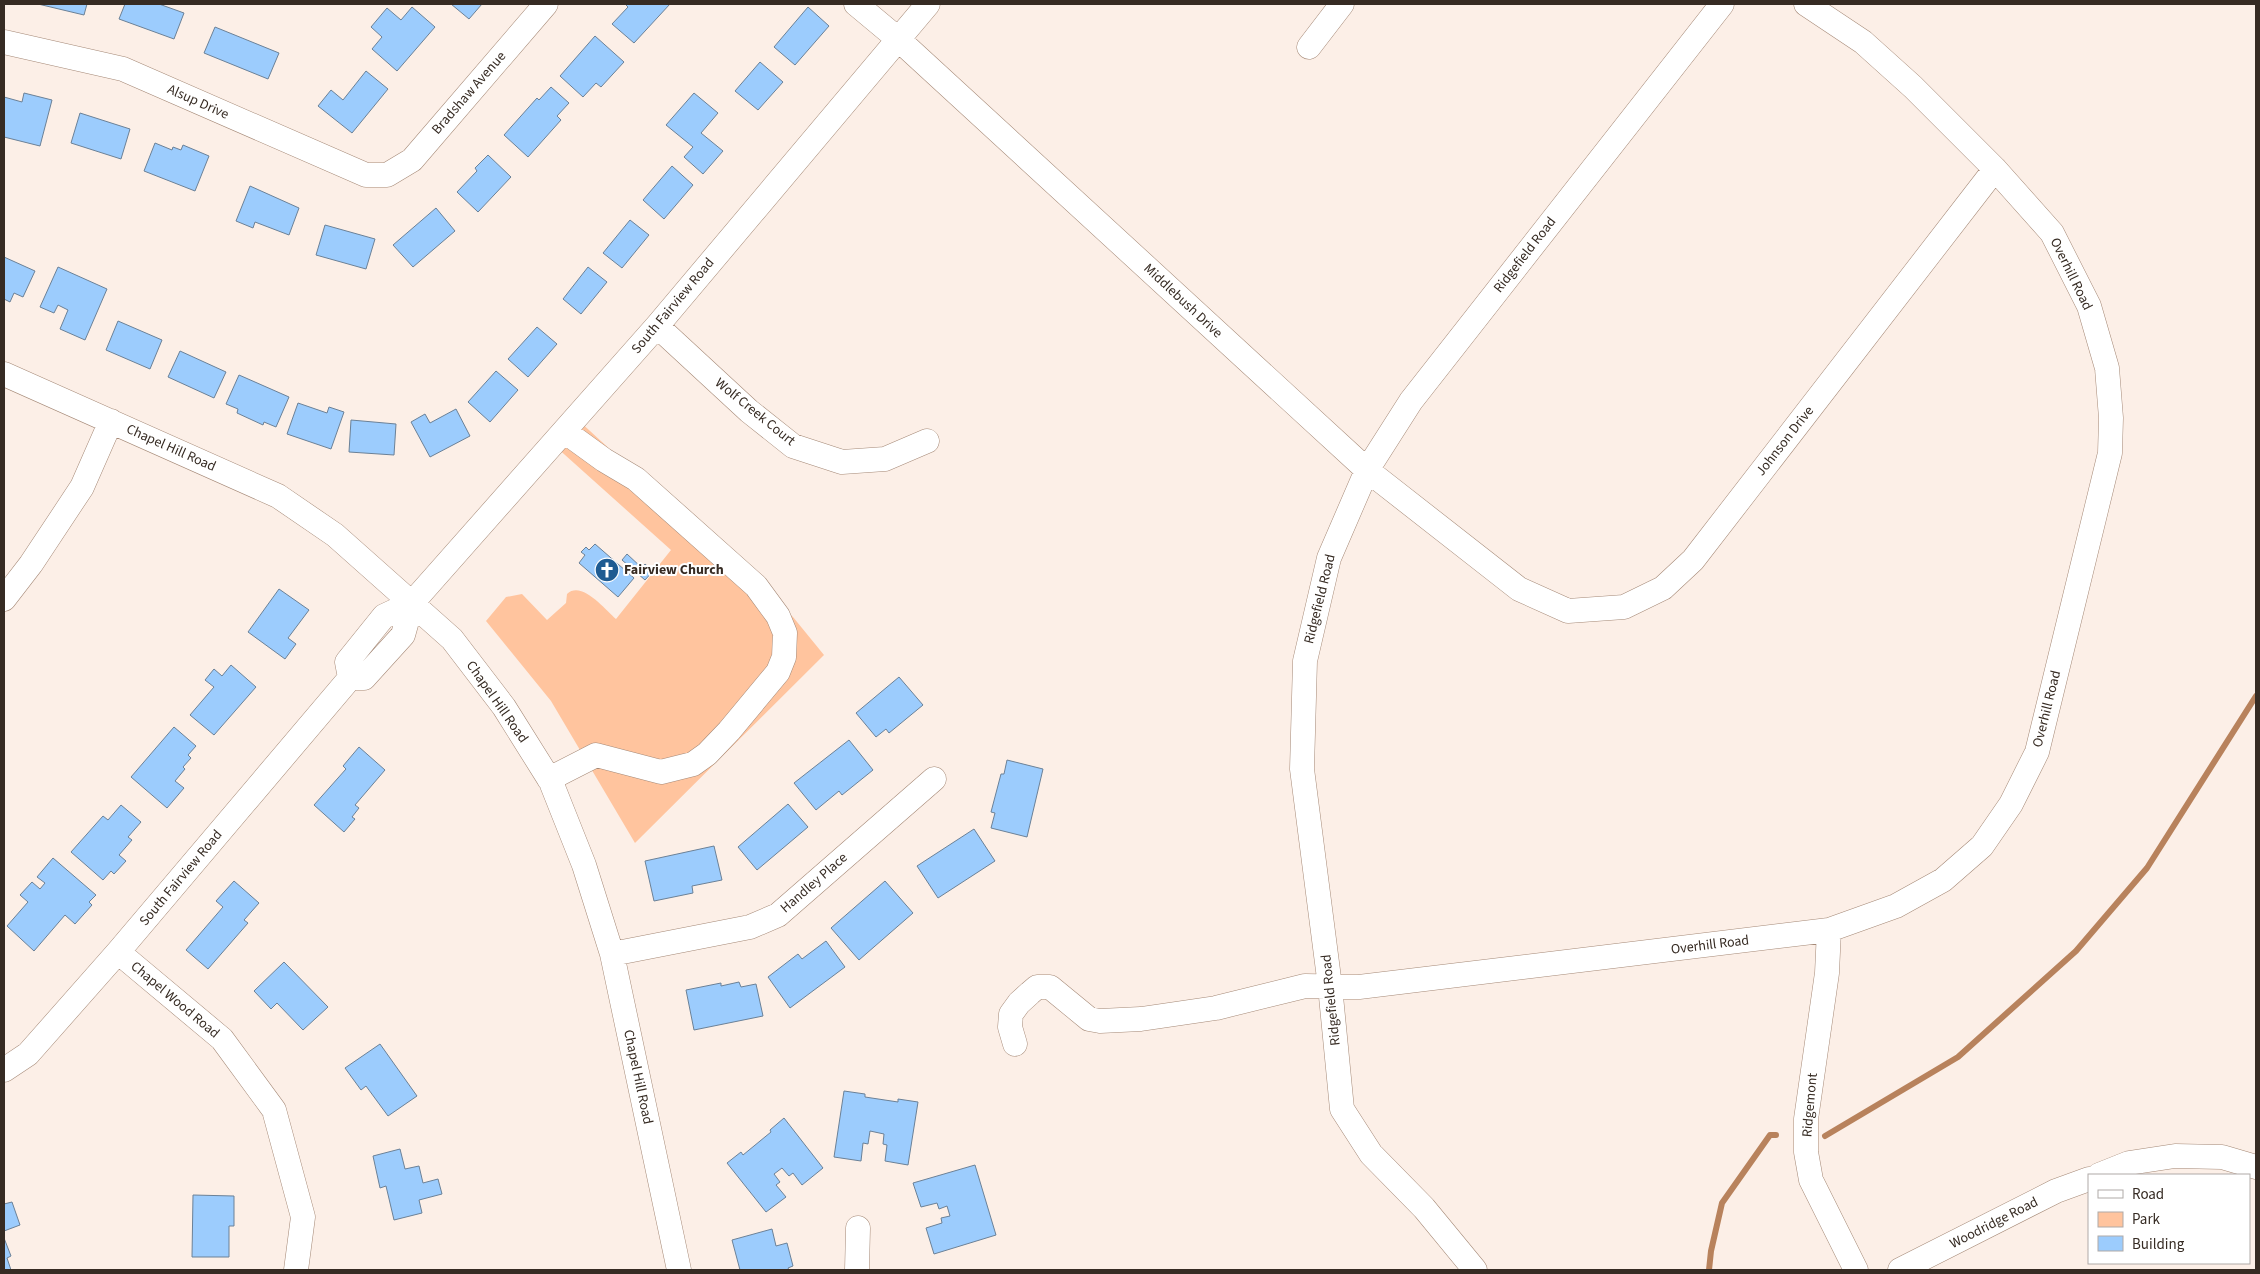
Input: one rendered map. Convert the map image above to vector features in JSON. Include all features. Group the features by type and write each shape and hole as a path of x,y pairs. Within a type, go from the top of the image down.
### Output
{"street":[{"name":"Bradshaw Avenue","path":"387,175 412,160 546,4"},
{"name":"Middlebush Drive","path":"856,4 898,39 1367,470 1519,589"},
{"name":"South Fairview Road","path":"4,1070 28,1054 118,952 350,678 364,678 403,635 412,603 656,326 928,4"},
{"path":"1309,47 1342,4"},
{"name":"Ridgefield Road","path":"1475,1270 1424,1208 1371,1154 1342,1110 1330,986 1302,769 1305,661 1329,558 1367,470 1411,401 1722,4"},
{"name":"Overhill Road","path":"1015,1044 1010,1027 1011,1014 1019,1003 1037,987 1050,987 1089,1019 1100,1021 1141,1019 1216,1008 1305,986 1359,987 1829,930 1896,906 1943,880 1982,846 2011,804 2037,752 2110,453 2111,418 2107,368 2089,306 2052,233 1995,169 1913,87 1863,42 1806,4"},
{"name":"Alsup Drive","path":"4,42 122,69 366,175 387,175"},
{"name":"Johnson Drive","path":"1519,589 1568,611 1624,607 1662,588 1693,560 1995,169"},
{"name":"Wolf Creek Court","path":"656,326 749,411 793,446 842,462 885,459 927,441"},
{"name":"Chapel Hill Road","path":"4,374 278,496 335,535 452,639 504,707 549,780 584,865 612,954 679,1270"},
{"path":"4,599 31,564 82,487 111,421"},
{"path":"549,780 596,755 661,772 693,764 713,749 750,708 778,672 784,657 785,633 778,616 756,586 636,479 604,460 564,431"},
{"name":"Handley Place","path":"612,954 750,928 778,915 934,779"},
{"name":"Ridgemont","path":"1829,930 1827,973 1806,1119 1806,1152 1811,1180 1856,1270"},
{"name":"Chapel Wood Road","path":"118,952 222,1039 274,1110 302,1217 296,1270"},
{"path":"2101,1174 2130,1163 2175,1156 2222,1157 2256,1167"},
{"name":"Woodridge Road","path":"1900,1270 2056,1191 2088,1179"},
{"path":"857,1270 858,1228"}],"green space":[{"path":"578,420 793,617 824,655 635,843 551,701 486,621 506,597 522,594 547,620 566,603 567,594 573,591 586,593 600,603 616,619 671,550 555,446"}],"building":[{"path":"38,4 87,4 84,15"},
{"path":"125,4 159,4 184,13 174,39 119,19"},
{"path":"451,4 482,4 469,19"},
{"path":"625,4 670,4 634,43 612,24 628,7"},
{"path":"412,7 435,27 397,71 372,49 382,37 371,27 387,8 401,20"},
{"path":"808,7 829,26 795,65 774,47"},
{"path":"215,27 279,53 268,79 204,53"},
{"path":"595,36 624,62 601,87 596,83 583,97 560,76"},
{"path":"760,62 783,82 758,110 735,91"},
{"path":"366,71 388,89 352,133 318,106 331,90 343,100"},
{"path":"551,87 569,103 557,116 561,120 528,157 504,135 537,98 539,100"},
{"path":"24,93 52,100 40,146 4,137 4,97 22,102"},
{"path":"694,93 718,113 701,133 723,151 703,174 684,157 693,147 666,125"},
{"path":"80,113 130,129 121,159 71,143"},
{"path":"155,143 172,150 173,147 181,150 183,145 209,156 195,191 144,171"},
{"path":"488,155 511,177 478,212 457,192 477,171 475,168"},
{"path":"672,166 693,185 664,219 643,200"},
{"path":"250,186 299,208 289,235 255,222 253,228 236,221"},
{"path":"436,208 455,231 413,267 393,245"},
{"path":"630,220 649,235 622,268 603,253"},
{"path":"325,225 375,239 366,269 316,255"},
{"path":"4,257 35,271 23,297 14,293 10,302 4,299"},
{"path":"58,267 107,289 85,340 60,329 68,310 58,305 54,313 40,307"},
{"path":"588,267 607,282 581,314 563,299"},
{"path":"118,321 162,340 150,369 106,350"},
{"path":"537,327 557,344 528,377 508,359"},
{"path":"180,351 226,372 214,398 168,377"},
{"path":"496,371 518,390 490,422 468,402"},
{"path":"239,375 289,397 276,427 264,422 263,425 237,413 238,409 226,404"},
{"path":"298,403 327,413 329,407 344,412 331,449 287,434"},
{"path":"456,409 470,436 430,457 411,422 425,414 430,423"},
{"path":"351,420 396,424 394,455 349,452"},
{"name":"Fairview Church","path":"595,544 634,578 618,597 579,563 585,555 581,552 586,547 589,550"},
{"path":"627,554 642,568 645,564 653,571 645,580 622,560"},
{"path":"279,589 309,610 288,638 296,644 285,659 248,632"},
{"path":"231,665 256,687 214,735 190,715 214,687 205,680 214,669 222,676"},
{"path":"899,677 923,705 889,733 886,729 876,737 856,713"},
{"path":"174,727 196,746 188,755 191,758 183,767 185,769 175,781 184,788 167,808 131,777"},
{"path":"849,740 873,770 842,795 839,791 816,810 794,783"},
{"path":"359,747 385,770 355,805 359,808 352,817 355,819 344,832 314,805 346,769 343,766"},
{"path":"1007,760 1043,769 1027,837 991,828 995,813 991,812 1001,774 1004,774"},
{"path":"788,804 808,827 757,870 738,847"},
{"path":"121,805 141,822 128,837 132,840 119,855 126,861 114,874 111,871 103,880 71,852 103,816 108,820"},
{"path":"974,829 995,861 938,898 917,866"},
{"path":"714,846 722,880 692,886 693,893 654,901 645,861"},
{"path":"53,858 96,895 89,902 92,905 75,924 65,915 34,951 7,926 28,902 20,895 32,882 40,889 45,883 37,877"},
{"path":"234,881 259,903 244,920 248,923 208,969 186,950 223,907 216,901"},
{"path":"885,881 913,913 859,960 831,928"},
{"path":"826,941 845,967 790,1008 768,977 798,954 802,959"},
{"path":"284,962 328,1007 303,1030 277,1003 271,1009 254,991"},
{"path":"739,982 741,987 756,984 763,1016 694,1030 686,990 721,983 721,986"},
{"path":"380,1044 417,1096 388,1116 366,1086 361,1090 345,1068"},
{"path":"844,1091 865,1094 865,1097 898,1102 898,1099 918,1102 908,1165 885,1161 887,1145 883,1144 884,1134 870,1131 868,1144 863,1143 861,1161 834,1157"},
{"path":"784,1118 823,1168 802,1185 793,1173 789,1176 782,1168 774,1174 780,1182 776,1185 786,1197 766,1212 727,1163 741,1152 743,1155 771,1132 770,1130"},
{"path":"400,1149 405,1169 419,1166 423,1183 438,1179 442,1194 419,1200 422,1213 394,1220 386,1186 380,1188 373,1156"},
{"path":"975,1165 996,1235 934,1254 926,1228 942,1223 941,1218 950,1216 947,1206 939,1209 937,1203 921,1207 913,1183"},
{"path":"193,1195 234,1196 234,1226 229,1226 229,1257 192,1257"},
{"path":"12,1202 20,1225 4,1231 4,1204"},
{"path":"772,1229 776,1246 787,1243 793,1266 788,1268 789,1270 740,1270 732,1240"},
{"path":"4,1238 11,1256 7,1258 11,1270 4,1270"}],"waterway":[{"path":"1825,1136 1958,1057 2076,951 2147,868 2256,696"},
{"path":"1709,1270 1711,1251 1722,1203 1770,1135 1776,1135"}],"place":[{"name":"Fairview Church","path":"607,570"}]}
